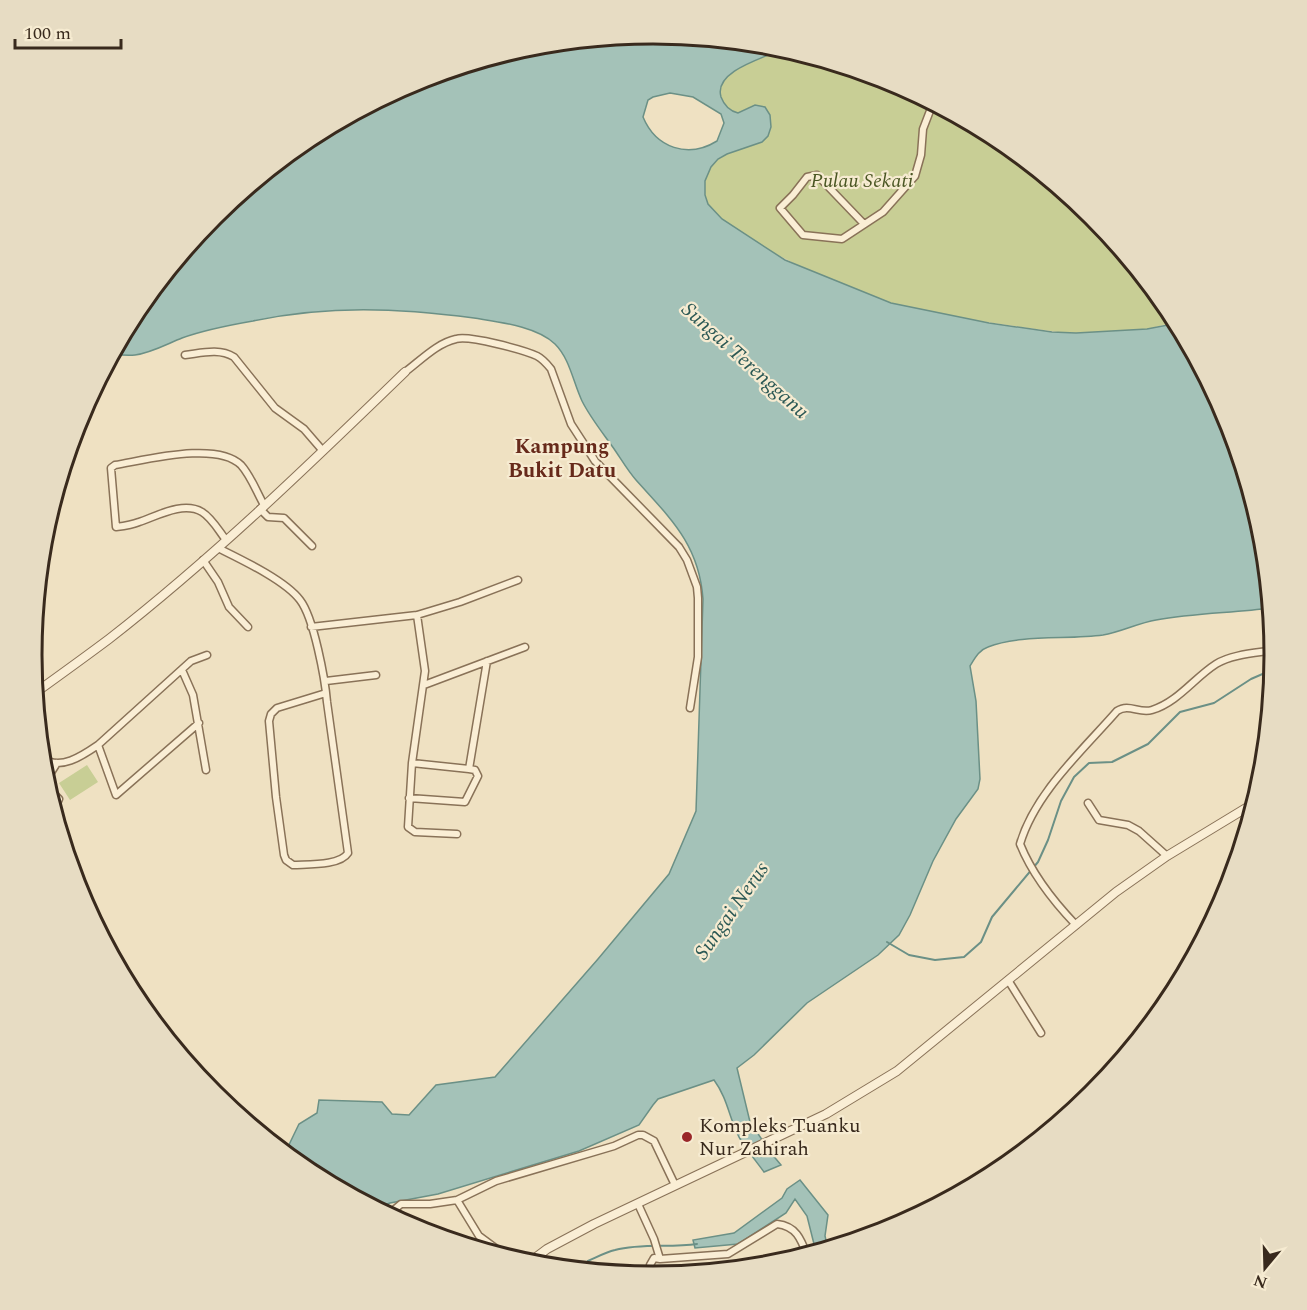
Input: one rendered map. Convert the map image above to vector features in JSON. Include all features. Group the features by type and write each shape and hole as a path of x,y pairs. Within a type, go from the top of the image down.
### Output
{"street":[{"path":"864,224 817,175 807,177 794,195 780,205 780,208 803,235 842,239 883,212 915,176 921,155 923,129 930,110"},
{"path":"43,687 110,638 218,548 405,372 432,352 457,338 470,338 524,351 538,356 546,363 551,369 572,424 595,461 679,547 687,560 697,587 698,597 697,664 690,708"},
{"path":"185,355 215,351 234,357 275,408 304,429 323,451"},
{"path":"226,540 204,513 194,509 176,509 136,524 116,527 111,468 115,465 174,456 206,453 223,455 233,459 245,470 268,517 284,519 312,546"},
{"path":"218,548 257,567 295,594 304,606 326,681 348,853 345,858 337,861 293,865 286,860 283,844 269,721 271,714 277,708 326,693"},
{"path":"203,560 218,582 230,607 248,627"},
{"path":"311,627 417,615 518,580"},
{"path":"417,615 424,658 424,685 412,764 408,827 411,831 457,834"},
{"path":"424,685 525,647"},
{"path":"1076,925 1061,910 1035,874 1020,844 1027,821 1045,794 1122,707 1142,712 1152,710 1167,703 1222,661 1265,652"},
{"path":"52,763 76,759 98,745 193,660 207,655"},
{"path":"469,769 488,661"},
{"path":"183,670 190,686 199,723 206,770"},
{"path":"326,681 376,675"},
{"path":"98,745 116,795 199,723"},
{"path":"53,769 57,763"},
{"path":"409,798 465,802 478,776 475,770 412,764"},
{"path":"1088,803 1099,820 1128,825 1139,831 1167,856"},
{"path":"538,1256 675,1185 826,1114 897,1071 1116,892 1167,856 1245,809"},
{"path":"1008,980 1041,1033"},
{"path":"395,1209 401,1204 430,1204 457,1200 496,1181 614,1146 638,1136 650,1137 654,1141 675,1185"},
{"path":"457,1200 479,1236 490,1244"},
{"path":"638,1204 659,1255"},
{"path":"651,1266 654,1258 659,1255 728,1254 777,1224 788,1226 799,1234 804,1248"}],"green space":[{"name":"Pulau Sekati","path":"773,55 850,76 888,90 959,125 1026,170 1057,195 1113,252 1139,283 1167,324 1126,332 1072,333 933,313 894,304 850,288 793,262 739,232 719,217 707,203 704,190 705,180 714,162 734,151 762,142 748,108 738,113 730,109 721,97 721,88 725,79 755,60"},
{"path":"87,765 98,782 70,800 59,783"}],"water":[{"path":"614,45 693,45 770,55 733,72 725,79 721,88 721,97 732,111 738,113 755,105 765,107 770,115 771,127 768,136 762,142 727,154 711,167 705,181 705,195 708,204 722,219 785,260 891,303 989,323 1052,332 1147,329 1168,325 1202,385 1233,458 1253,536 1263,609 1149,621 1103,635 1015,640 982,650 970,666 976,701 980,779 978,789 956,819 933,861 899,935 878,955 807,1003 754,1055 737,1068 750,1122 781,1165 764,1172 739,1137 714,1080 658,1099 639,1125 579,1151 438,1194 386,1204 348,1185 289,1145 299,1124 317,1113 319,1100 382,1102 392,1114 409,1115 436,1085 495,1077 669,874 696,811 703,599 696,563 681,533 633,476 589,413 560,350 547,338 528,329 494,321 418,312 336,310 235,324 190,335 141,354 121,354 168,283 221,223 250,195 281,170 348,125 419,90 495,64 574,49","holes":["670,93 693,97 721,114 724,123 717,141 695,149 684,149 664,143 649,128 643,117 648,100"]},
{"path":"800,1180 828,1215 826,1241 814,1245 807,1216 795,1199 786,1213 738,1244 695,1248 693,1240 734,1233 782,1198 787,1189"}],"waterway":[{"path":"887,942 909,955 935,960 964,957 981,942 992,917 1038,862 1061,801 1074,777 1089,763 1112,762 1148,744 1180,712 1214,703 1251,679 1265,673"},
{"path":"588,1261 608,1252 625,1248 697,1244"}],"place":[{"name":"Kompleks Tuanku Nur Zahirah","path":"687,1137"}],"district":[{"name":"Kampung Bukit Datu","path":"562,459"}],"water label":[{"name":"Sungai Terengganu","path":"745,361"},
{"name":"Sungai Nerus","path":"732,911"}]}
